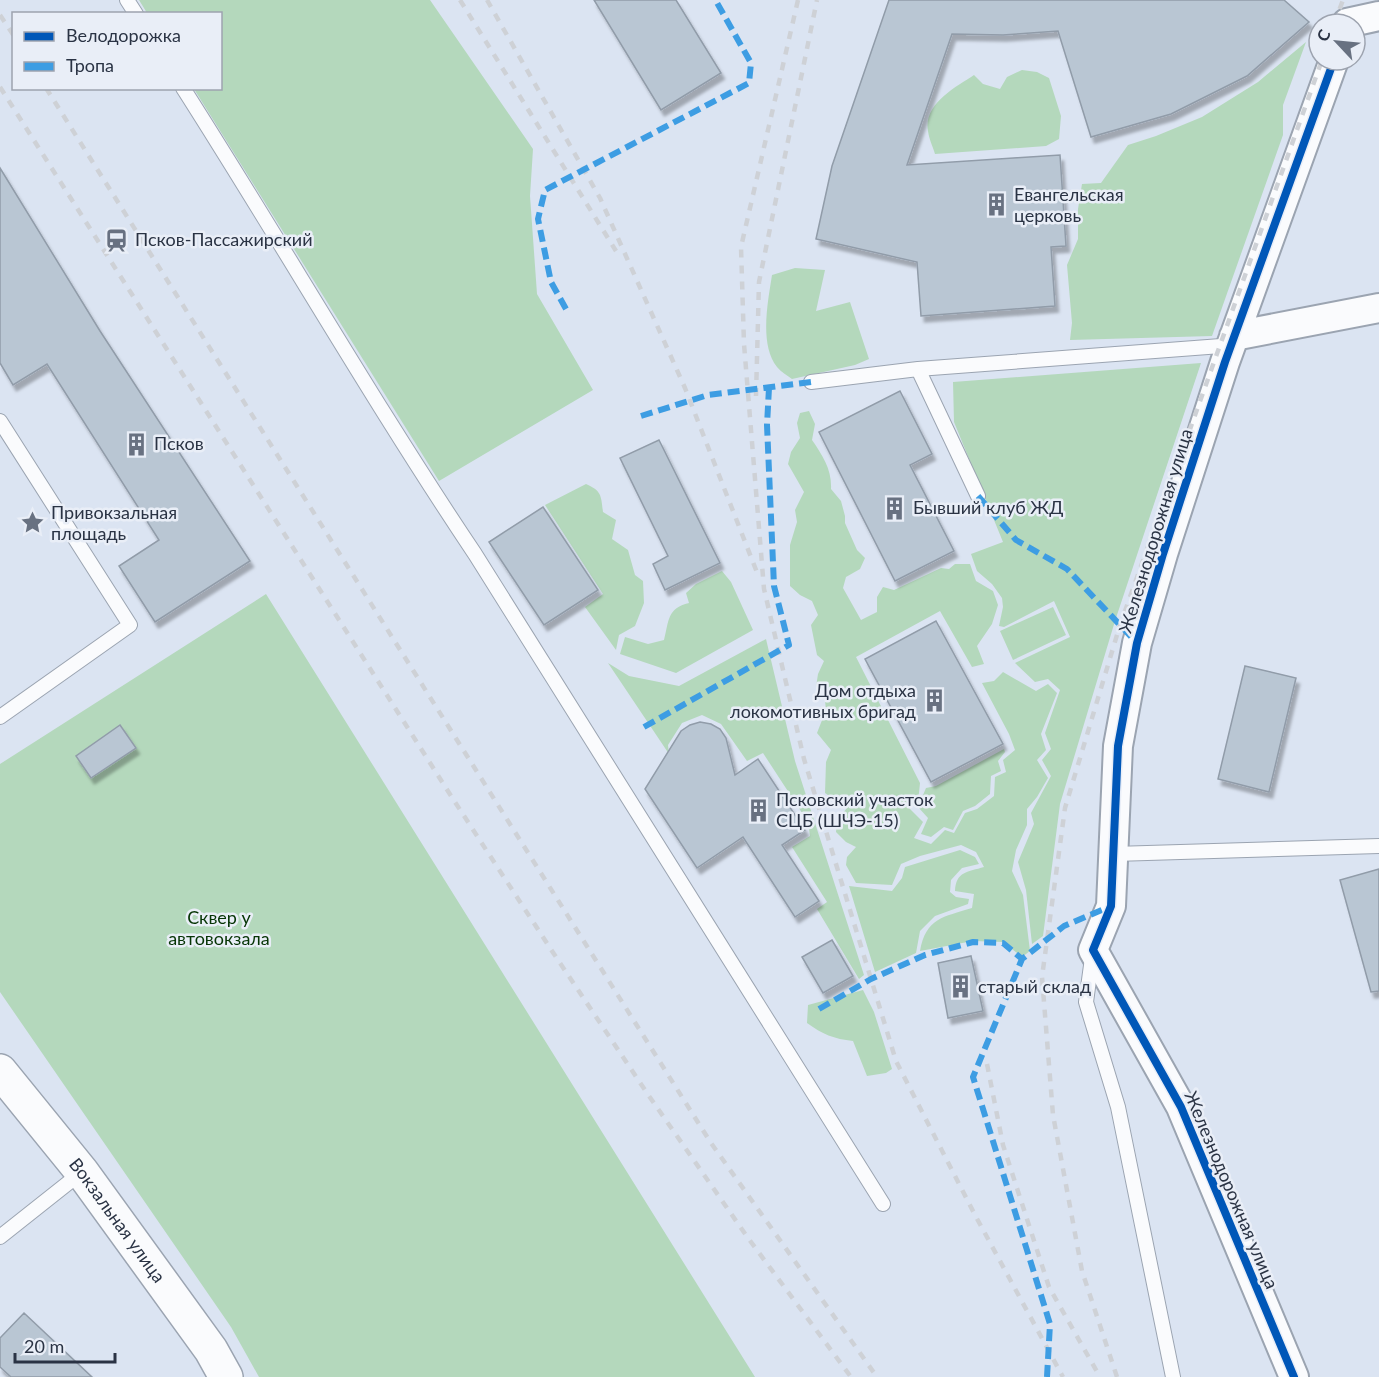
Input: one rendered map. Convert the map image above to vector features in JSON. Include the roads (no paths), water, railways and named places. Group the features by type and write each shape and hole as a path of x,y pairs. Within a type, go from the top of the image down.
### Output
{"main road":[{"name":"Вокзальная улица","path":"0,1071 82,1172 211,1350 226,1377"}],"street":[{"name":"Железнодорожная улица","path":"1294,1377 1181,1107 1093,950 1111,906 1118,746 1137,643 1230,349 1330,72"},
{"path":"1230,349 1379,308"}],"lane":[{"path":"184,90 433,492 487,573 883,1204"},
{"path":"811,382 918,369 1221,346 1230,349"},
{"path":"918,369 978,496"},
{"path":"0,421 130,625 0,717"},
{"path":"1114,854 1379,846"},
{"path":"1093,950 1086,1002 1118,1107 1173,1377"},
{"path":"0,1237 82,1172"}],"railway":[{"path":"460,0 616,251"},
{"path":"487,0 600,198 685,388 758,575"},
{"path":"798,0 741,247 744,344 764,589 804,759 896,1061 975,1215 1063,1377"},
{"path":"756,396 759,282 817,0"},
{"path":"1338,12 1343,0"},
{"path":"0,15 12,33"},
{"path":"1117,1377 1082,1271 1053,1115 1042,977 1065,808 1120,625 1318,72"},
{"path":"0,87 554,954 748,1238 851,1377"},
{"path":"47,90 711,1143 877,1377"},
{"path":"987,1064 1003,1145 1049,1287 1100,1377"}],"place":[{"name":"Евангельская церковь","path":"996,205"},
{"name":"Псков-Пассажирский","path":"117,240"},
{"name":"Псков","path":"136,444"},
{"name":"Бывший клуб ЖД","path":"895,508"},
{"name":"Привокзальная площадь","path":"33,523"},
{"name":"Дом отдыха локомотивных бригад","path":"934,701"},
{"name":"Псковский участок СЦБ (ШЧЭ-15)","path":"758,810"},
{"name":"старый склад","path":"960,987"}],"park label":[{"name":"Сквер у автовокзала","path":"219,928"}]}
